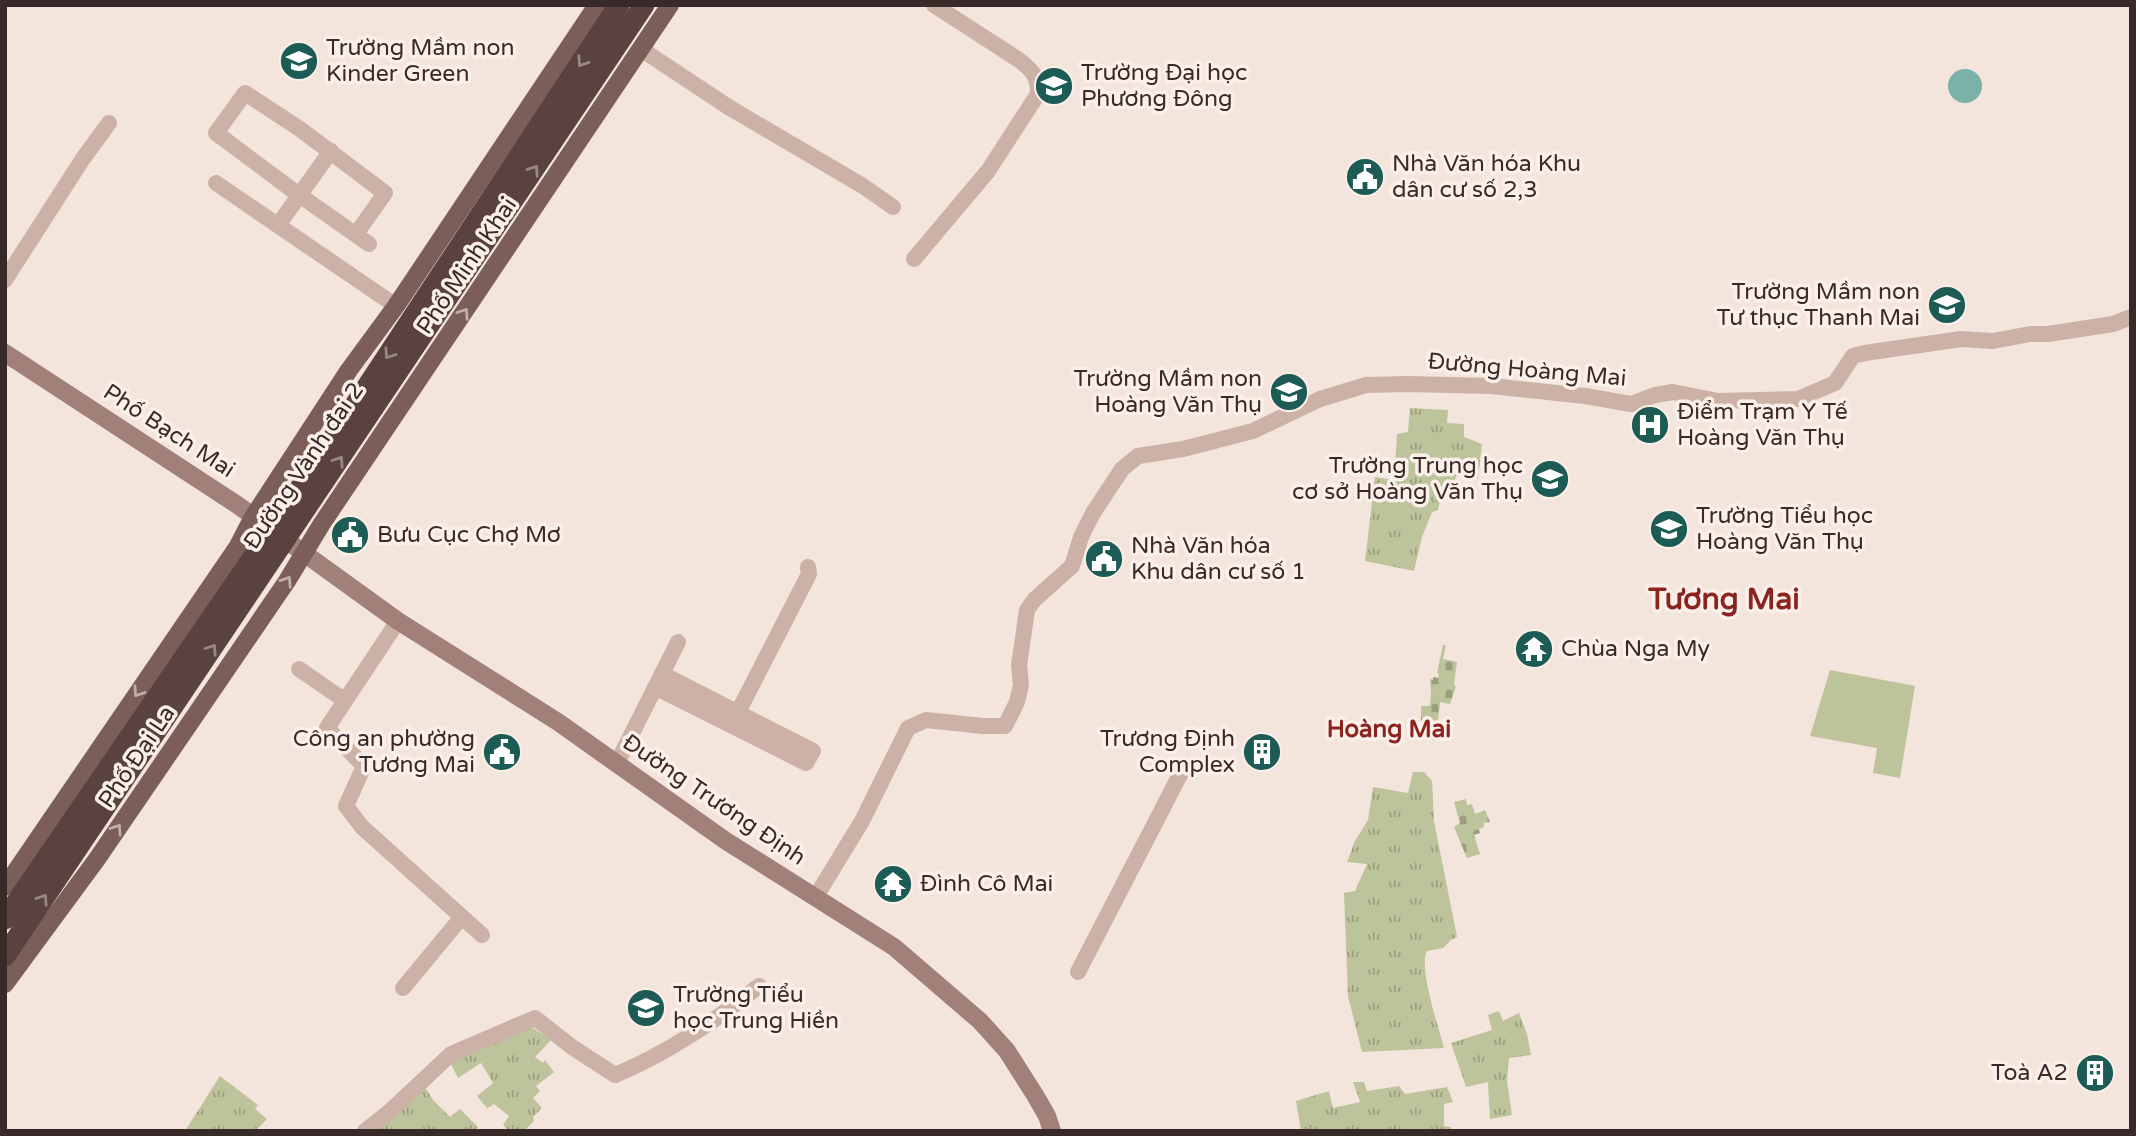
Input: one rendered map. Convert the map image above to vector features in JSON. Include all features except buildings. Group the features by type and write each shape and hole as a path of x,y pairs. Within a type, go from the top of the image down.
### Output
{"highway":[{"name":"Đường Vành đai 2","path":"5,919 287,508 620,5"},
{"name":"Đường Vành đai 2","path":"5,956 644,5"}],"main road":[{"name":"Phố Minh Khai","path":"253,517 349,370 396,306 597,5"},
{"name":"Phố Minh Khai","path":"304,553 670,5"},
{"name":"Phố Bạch Mai","path":"5,353 304,553"},
{"name":"Phố Đại La","path":"5,887 238,546 253,517"},
{"name":"Đường Trương Định","path":"304,553 398,621 558,722 726,841 894,947 979,1021 1007,1051 1035,1093 1052,1131"},
{"name":"Phố Đại La","path":"5,984 97,859 304,553"},
{"path":"164,654 215,685"}],"street":[{"path":"914,259 988,171 1038,94 1038,81 1031,70 934,5"},
{"path":"641,50 730,108 863,186 893,207"},
{"path":"245,93 385,193 362,239 299,195 216,132 245,93"},
{"path":"5,280 109,123"},
{"path":"278,225 331,152"},
{"path":"216,183 396,306"},
{"name":"Đường Hoàng Mai","path":"816,898 862,821 908,728 926,720 1005,726 1017,702 1021,685 1019,664 1027,610 1034,600 1072,566 1081,537 1093,513 1122,469 1138,456 1183,449 1253,431 1320,399 1366,385 1407,383 1491,386 1631,404 1673,392 1718,401 1798,399 1835,383 1853,356 1865,353 1961,339 1993,341 2030,334 2048,334 2113,324 2131,317"},
{"path":"658,680 734,719 809,574 808,567"},
{"path":"398,621 327,728 364,766 346,806 362,827 482,934"},
{"path":"617,763 678,642"},
{"path":"299,669 344,700"},
{"path":"1078,972 1185,765"},
{"path":"403,988 461,918"},
{"path":"365,1131 452,1054 536,1018 615,1075 675,1046 735,1006 759,986"}],"green space":[{"path":"1410,408 1448,410 1447,423 1464,424 1464,437 1482,444 1478,478 1456,476 1454,482 1444,483 1438,510 1432,512 1422,537 1414,571 1365,561 1375,477 1394,480 1397,434 1408,432"},
{"path":"1443,645 1446,645 1443,659 1457,662 1456,686 1450,704 1440,702 1436,741 1423,738 1421,734 1421,706 1430,706 1430,679 1438,678"},
{"path":"1830,670 1915,686 1900,778 1873,773 1877,748 1810,736"},
{"path":"1413,772 1424,772 1432,781 1434,821 1457,937 1443,948 1427,951 1425,959 1427,984 1444,1048 1362,1052 1348,996 1344,893 1355,891 1367,864 1347,862 1355,841 1368,820 1373,787 1408,793"},
{"path":"1466,799 1467,805 1472,804 1475,814 1485,810 1490,822 1484,823 1484,827 1479,829 1480,833 1474,835 1480,854 1467,858 1454,827 1460,823 1454,802"},
{"path":"1499,1011 1503,1021 1519,1013 1531,1055 1509,1058 1507,1081 1512,1115 1490,1119 1488,1082 1466,1087 1451,1043 1492,1030 1488,1015"},
{"path":"527,1024 551,1040 535,1057 543,1063 545,1060 554,1072 536,1086 540,1091 533,1098 542,1108 533,1117 534,1121 524,1131 509,1131 503,1125 509,1116 494,1104 487,1108 477,1096 493,1083 481,1063 458,1078 449,1060"},
{"path":"220,1076 258,1105 255,1109 267,1119 255,1131 185,1131"},
{"path":"1353,1082 1364,1082 1367,1091 1399,1086 1405,1094 1447,1087 1453,1102 1444,1104 1444,1126 1451,1127 1451,1131 1301,1131 1296,1101 1329,1091 1333,1108 1360,1102"},
{"path":"423,1084 433,1100 450,1117 460,1109 478,1127 474,1131 373,1131"}],"water":[{"path":"1965,69 1977,74 1982,86 1977,98 1965,103 1953,98 1948,86 1953,74"}],"place":[{"name":"Trường Mầm non Kinder Green","path":"299,61"},
{"name":"Trường Đại học Phương Đông","path":"1054,86"},
{"name":"Nhà Văn hóa Khu dân cư số 2,3","path":"1365,177"},
{"name":"Trường Mầm non Tư thục Thanh Mai","path":"1947,305"},
{"name":"Trường Mầm non Hoàng Văn Thụ","path":"1289,392"},
{"name":"Điểm Trạm Y Tế Hoàng Văn Thụ","path":"1650,425"},
{"name":"Trường Trung học cơ sở Hoàng Văn Thụ","path":"1550,479"},
{"name":"Trường Tiểu học Hoàng Văn Thụ","path":"1669,529"},
{"name":"Bưu Cục Chợ Mơ","path":"350,535"},
{"name":"Nhà Văn hóa Khu dân cư số 1","path":"1104,559"},
{"name":"Chùa Nga My","path":"1534,649"},
{"name":"Công an phường Tương Mai","path":"502,752"},
{"name":"Trương Định Complex","path":"1262,752"},
{"name":"Đình Cô Mai","path":"893,884"},
{"name":"Trường Tiểu học Trung Hiền","path":"646,1008"},
{"name":"Toà A2","path":"2095,1073"}],"district":[{"name":"Tương Mai","path":"1724,599"},
{"name":"Hoàng Mai","path":"1389,729"}]}
